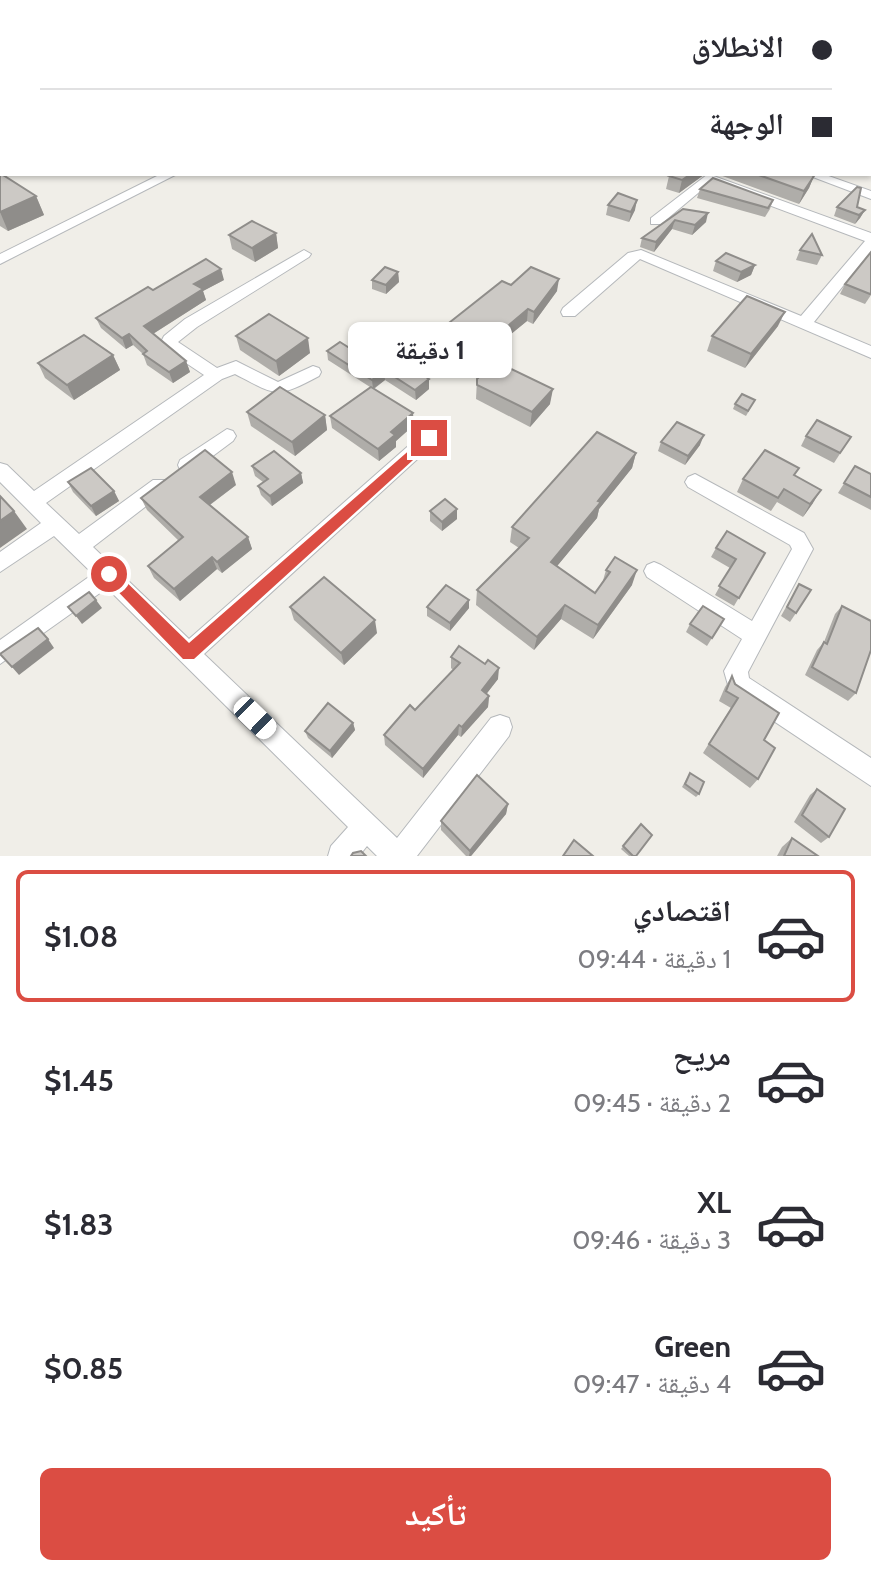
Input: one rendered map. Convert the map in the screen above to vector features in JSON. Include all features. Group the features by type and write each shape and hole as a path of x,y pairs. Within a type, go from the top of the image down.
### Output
{"street":[{"path":"0,243 7,256 167,176"},
{"path":"817,176 871,195"},
{"path":"656,221 708,178 871,240 804,323"},
{"path":"216,375 171,345 170,340 191,323 304,254"},
{"path":"569,312 633,256 641,254 871,352"},
{"path":"34,501 216,375 236,367 276,388 313,372"},
{"path":"80,545 227,436"},
{"path":"189,653 429,438"},
{"path":"0,470 398,856 500,727"},
{"path":"695,482 797,539 803,549 736,671 738,684 871,773"},
{"path":"0,563 57,523"},
{"path":"654,571 756,636"},
{"path":"0,653 109,574"},
{"path":"341,856 366,827"}],"building":[{"path":"0,176 36,196 0,212"},
{"path":"762,176 814,176 804,191"},
{"path":"713,178 773,200 768,208 700,189"},
{"path":"857,187 861,188 857,207 865,210 859,215 837,207"},
{"path":"618,193 637,200 631,212 608,205"},
{"path":"683,209 708,213 695,225 675,220 656,242 642,238"},
{"path":"252,221 276,233 252,248 229,235"},
{"path":"812,234 822,255 800,250"},
{"path":"871,252 871,293 870,294 845,284"},
{"path":"726,253 755,265 741,272 716,261"},
{"path":"206,259 221,269 194,284 203,289 144,326 186,361 169,372 143,354 147,351 129,334 122,338 96,318 148,287 153,290"},
{"path":"385,267 398,272 386,285 372,280"},
{"path":"531,267 559,279 534,312 528,309 483,347 445,326 502,281 511,285"},
{"path":"747,296 785,312 751,354 712,336"},
{"path":"269,314 308,338 276,361 236,336"},
{"path":"84,335 113,355 67,385 38,363"},
{"path":"340,342 359,354 368,347 398,366 425,345 441,354 418,372 429,379 415,390 384,370 372,380 327,351"},
{"path":"495,361 553,389 532,412 477,385 477,379"},
{"path":"280,387 325,415 292,442 247,412"},
{"path":"371,387 413,413 391,432 395,435 378,449 330,416"},
{"path":"742,394 755,400 748,411 735,404"},
{"path":"817,420 851,437 840,453 806,436"},
{"path":"677,422 704,435 688,456 661,442"},
{"path":"597,432 636,453 598,501 601,502 551,562 595,593 610,572 606,570 615,557 637,570 598,625 565,605 537,637 477,590 529,538 512,527"},
{"path":"205,450 232,472 200,497 248,537 217,562 212,557 174,589 148,566 183,537 141,498"},
{"path":"765,450 799,468 794,475 821,490 810,504 784,489 778,498 743,479"},
{"path":"274,451 301,473 270,496 258,486 268,479 252,466"},
{"path":"855,466 871,474 871,497 844,483"},
{"path":"91,468 114,491 91,506 68,482"},
{"path":"0,496 14,511 0,521"},
{"path":"445,499 457,509 442,522 430,511"},
{"path":"727,531 765,553 739,598 719,586 736,559 716,548"},
{"path":"324,577 375,620 341,653 290,607"},
{"path":"799,584 811,590 796,613 787,607"},
{"path":"446,585 469,600 450,623 427,607"},
{"path":"89,592 96,600 76,616 68,607"},
{"path":"703,606 724,619 712,638 690,624"},
{"path":"842,606 871,621 871,650 856,693 812,667 824,642 827,644"},
{"path":"38,628 48,639 12,667 0,654"},
{"path":"459,646 485,664 488,660 499,668 482,690 489,696 462,727 459,725 423,769 384,735 410,705 415,710 460,663 451,657"},
{"path":"732,676 735,684 779,713 764,740 775,748 758,779 709,744 738,698 726,691"},
{"path":"328,703 353,723 330,751 305,731"},
{"path":"690,773 704,782 699,794 685,784"},
{"path":"477,775 508,804 470,851 441,821"},
{"path":"817,789 845,809 829,837 802,815"},
{"path":"641,824 652,835 633,856 623,846"},
{"path":"792,838 818,856 784,856"},
{"path":"574,840 593,856 563,856"},
{"path":"361,851 366,856 351,856 353,853"}],"route":[{"path":"109,574 189,653 429,438"}]}
